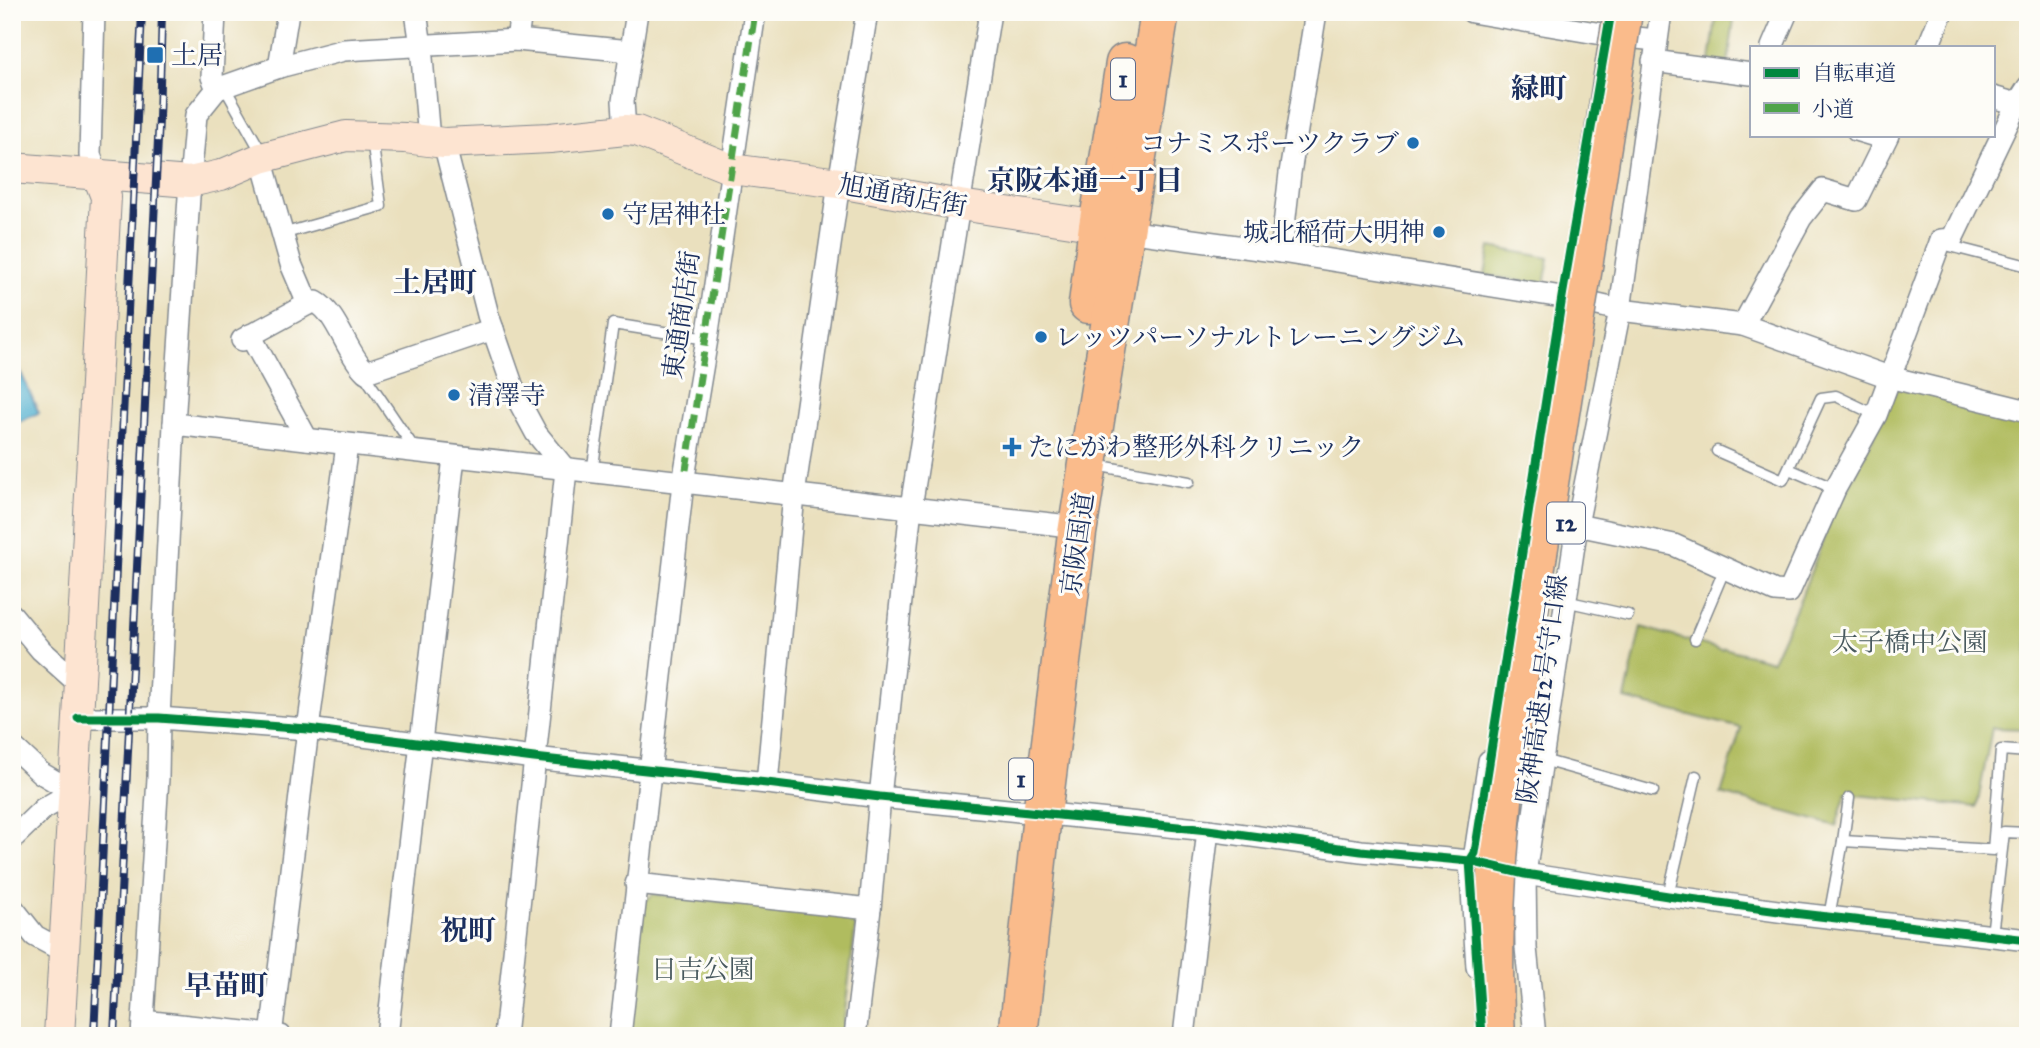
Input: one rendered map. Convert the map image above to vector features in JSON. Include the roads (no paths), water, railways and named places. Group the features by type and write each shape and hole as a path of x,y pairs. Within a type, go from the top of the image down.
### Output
{"highway":[{"name":"京阪国道","path":"995,1036 1029,813 1067,526 1100,226 1134,12"},
{"name":"京阪国道","path":"1067,526 1089,464 1100,226 1160,12"},
{"name":"阪神高速12号守口線","path":"1496,1036 1493,972 1499,821 1616,24"},
{"name":"阪神高速12号守口線","path":"1519,1036 1519,880 1534,729 1652,38"},
{"name":"京阪国道","path":"1018,1036 1029,813"}],"main road":[{"path":"15,171 190,182 221,175 261,158 346,136 436,141 550,138 625,130"},
{"name":"旭通商店街","path":"625,130 637,131 731,169 839,183 1100,226"},
{"path":"59,1036 106,197 98,176"}],"street":[{"path":"94,12 90,155 98,176"},
{"path":"215,12 212,77 220,88"},
{"path":"279,67 288,12"},
{"path":"416,12 436,141 493,330 516,396 536,433 566,470 505,1036"},
{"path":"517,40 521,12"},
{"path":"625,130 624,101 637,12"},
{"name":"東通商店街","path":"620,1036 685,476 755,12"},
{"path":"767,783 794,495 839,183 867,12"},
{"path":"855,1036 911,508 990,12"},
{"path":"1281,253 1290,173 1317,12"},
{"path":"1472,12 1616,24 1750,74"},
{"path":"1482,1036 1470,861 1475,853 1562,298 1616,24 1611,12"},
{"path":"1535,1036 1525,948 1525,874 1577,525 1620,310 1652,38 1661,12"},
{"path":"1772,46 1787,12"},
{"path":"1928,46 1942,12"},
{"path":"347,444 308,729 274,1035 142,1028 158,778 174,424 196,115 220,88 279,67 344,50 517,40 631,51"},
{"path":"1577,525 1674,545 1775,591 1790,592 1835,489 1876,415 1941,240 1952,239 2023,96 1994,97"},
{"path":"1743,325 1801,218 1823,190 1856,200 1886,139"},
{"path":"261,158 291,264 308,304"},
{"path":"1100,226 1562,298 1620,310 1743,325 1889,377 2028,411"},
{"path":"307,439 246,337 316,302 328,312 356,362 366,372 493,330"},
{"path":"174,424 566,470 685,476 794,495 1067,526"},
{"path":"387,1036 454,457"},
{"path":"12,615 41,650 79,684"},
{"path":"78,718 159,718 308,729 534,758 880,797 1208,830 1361,851 1470,861 1525,874 1668,896 2028,940"},
{"path":"12,746 41,773 74,792"},
{"path":"12,839 43,809 74,792"},
{"path":"1184,1036 1208,830"},
{"path":"636,884 870,909"},
{"path":"12,907 35,936 63,951"}],"lane":[{"path":"220,88 259,148 261,158"},
{"path":"282,234 381,206 372,136"},
{"path":"1861,136 1886,139"},
{"path":"1940,243 2028,266"},
{"path":"592,472 613,324 707,339"},
{"path":"366,372 365,376 416,452"},
{"path":"1717,451 1783,481 1821,398 1836,396 1876,415"},
{"path":"1089,464 1189,482"},
{"path":"1789,469 1835,489"},
{"path":"1695,639 1725,568"},
{"path":"1565,601 1628,615"},
{"path":"1992,935 2001,750 2028,752"},
{"path":"1543,760 1653,791"},
{"path":"1668,896 1696,776"},
{"path":"1829,916 1849,798"},
{"path":"1998,850 2004,832 2028,833"},
{"path":"1843,841 1998,850"}],"water":[{"path":"12,353 39,413 12,425"}],"railway":[{"path":"94,1036 142,12"},
{"path":"114,1036 162,12"}],"place":[{"name":"土居","path":"155,55"},
{"name":"コナミスポーツクラブ","path":"1413,143"},
{"name":"守居神社","path":"608,214"},
{"name":"城北稲荷大明神","path":"1439,232"},
{"name":"レッツパーソナルトレーニングジム","path":"1041,337"},
{"name":"清澤寺","path":"454,395"},
{"name":"たにがわ整形外科クリニック","path":"1012,447"}],"district":[{"name":"緑町","path":"1539,88"},
{"name":"京阪本通一丁目","path":"1085,180"},
{"name":"土居町","path":"435,282"},
{"name":"祝町","path":"468,930"},
{"name":"早苗町","path":"226,985"}],"park label":[{"name":"太子橋中公園","path":"1910,642"},
{"name":"日吉公園","path":"703,969"}]}
